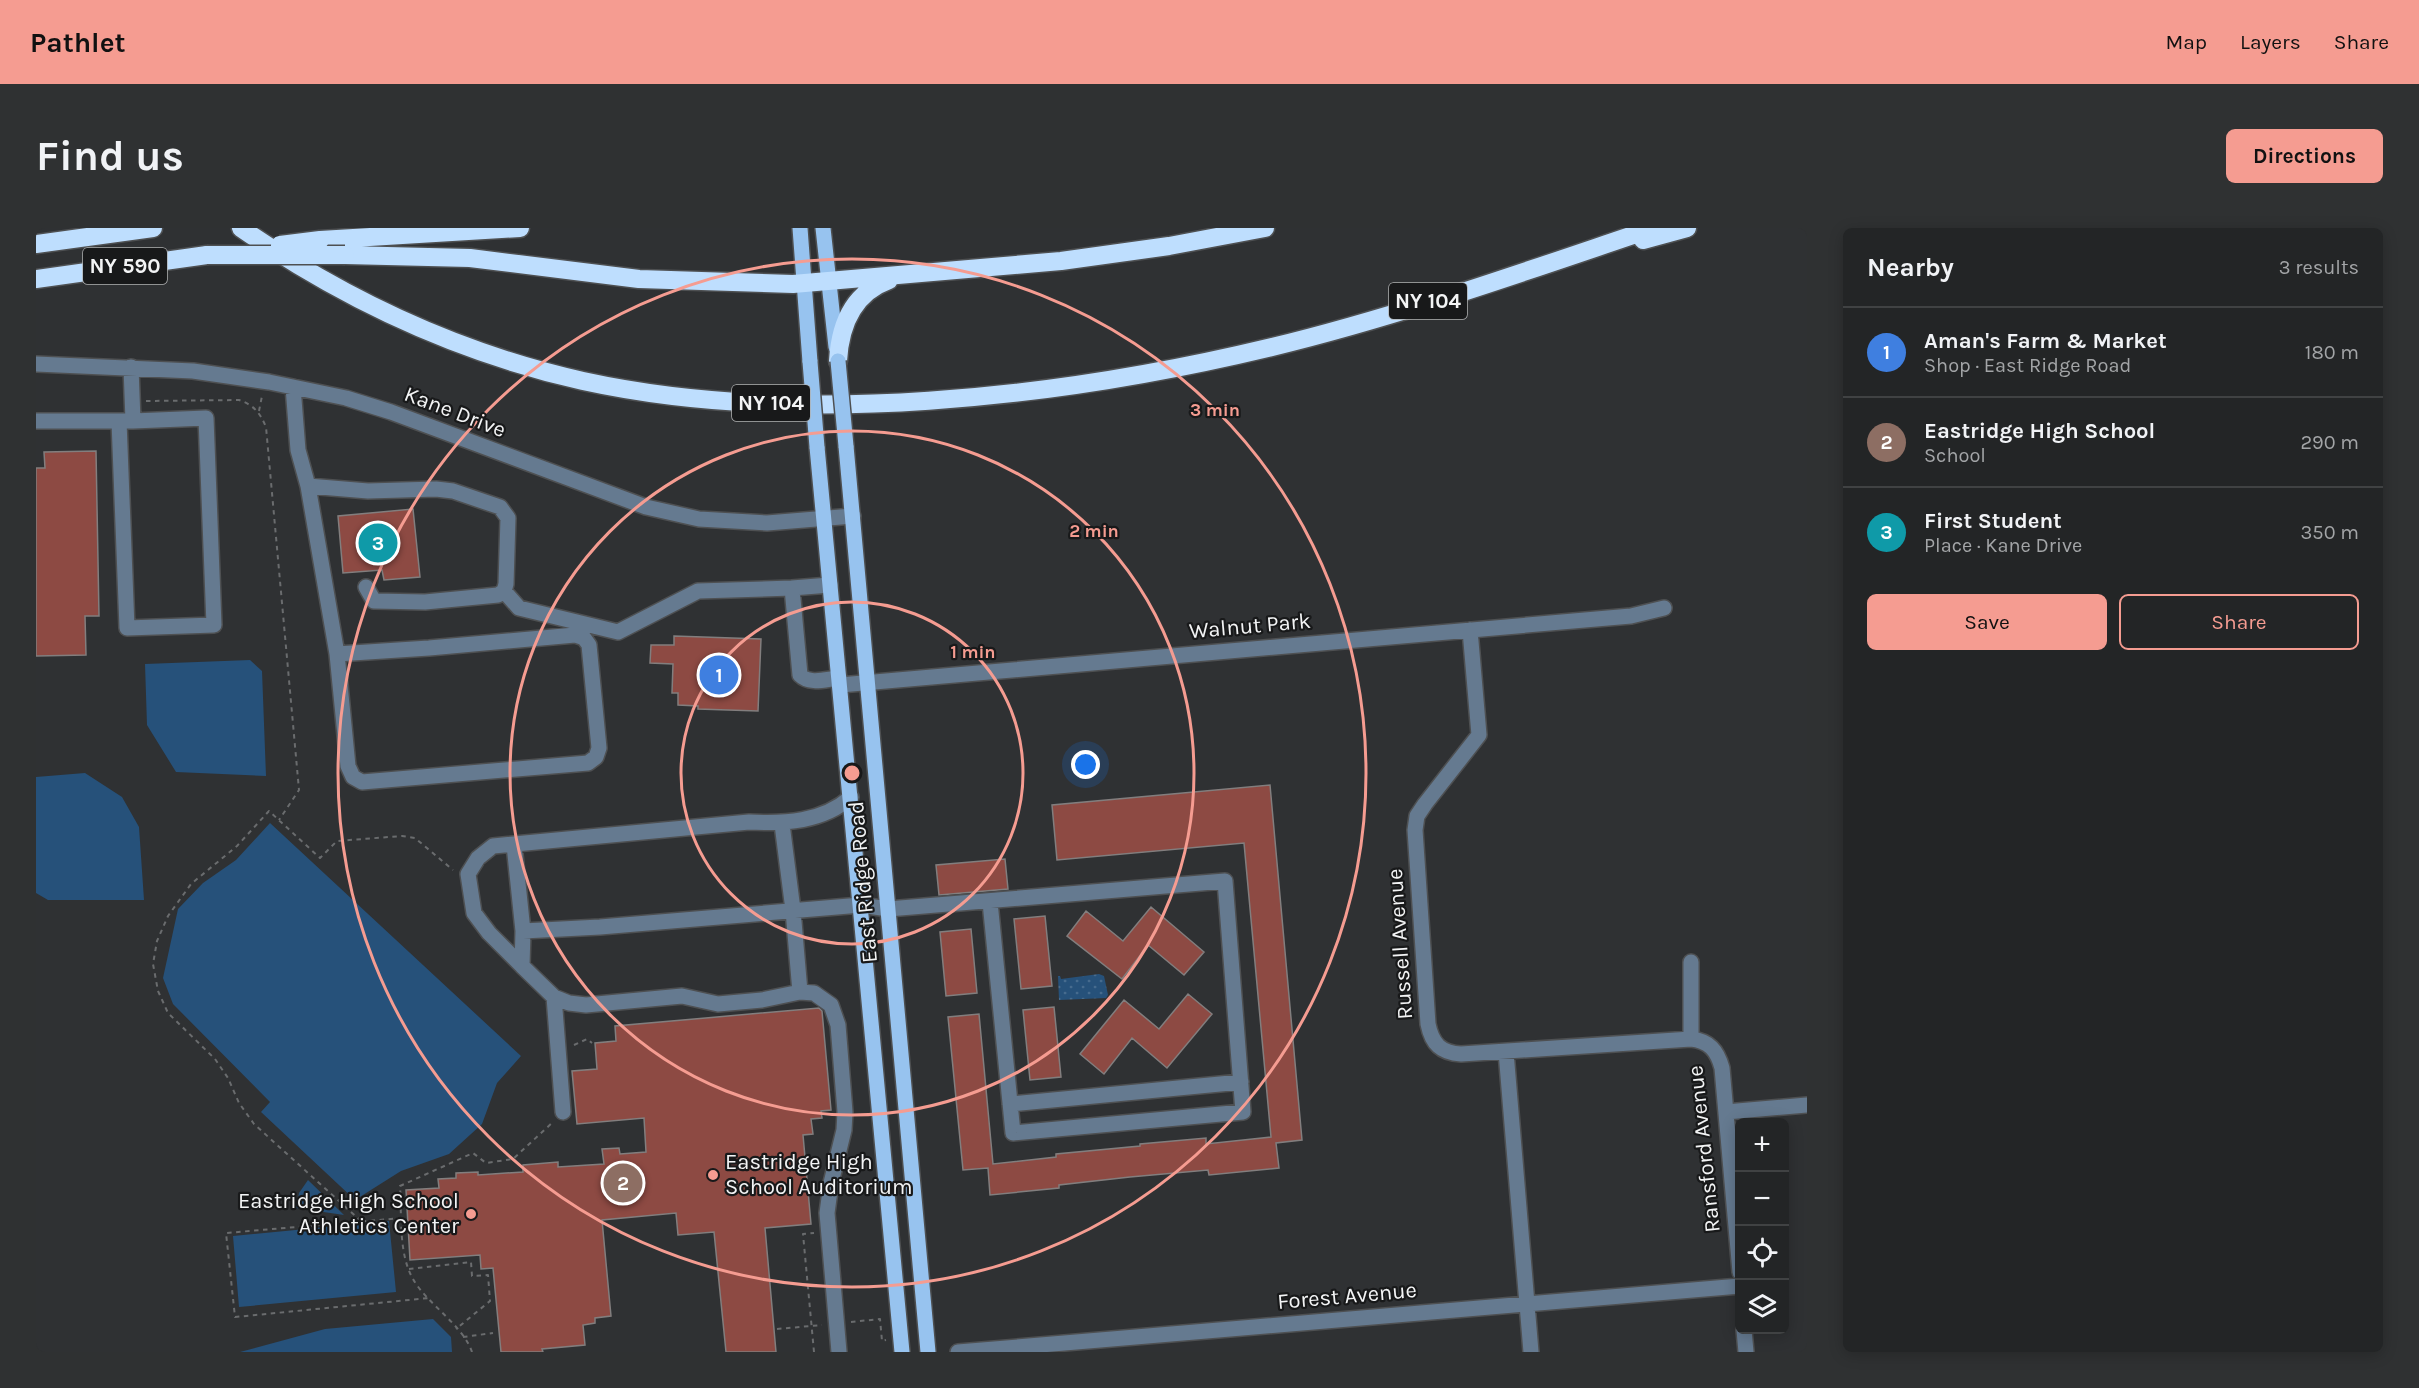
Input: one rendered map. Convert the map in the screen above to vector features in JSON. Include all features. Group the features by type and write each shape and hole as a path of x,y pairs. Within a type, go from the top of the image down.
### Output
{"highway":[{"name":"NY 590","path":"36,244 153,228"},
{"name":"NY 104","path":"241,228 290,261 360,301 408,323 483,352 559,375 611,386 689,397 761,402 833,403 957,397 1035,389 1142,373 1228,356 1314,336 1525,271 1687,228"},
{"name":"NY 590","path":"36,279 320,240 520,228"},
{"path":"207,255 470,258 639,279 803,284 1097,256 1177,245 1265,228"},
{"path":"1525,271 1654,228"},
{"path":"837,361 844,324 857,301 880,284 909,275"}],"main road":[{"name":"East Ridge Road","path":"800,228 823,518 902,1352"},
{"name":"East Ridge Road","path":"823,228 853,516 928,1352"}],"street":[{"name":"Kane Drive","path":"36,364 193,371 346,398 391,412 646,507 699,519 741,523 853,516"},
{"path":"36,421 126,421 206,418 214,625 127,628 126,421 132,402 131,367"},
{"path":"293,387 298,450 308,486 337,654 348,766 353,777 362,782 588,763 597,757 599,748 589,645 584,638 575,634 337,654"},
{"path":"308,486 368,491 436,489 453,491 500,507 507,518 507,584 504,591 498,595 424,602 374,601 366,587"},
{"path":"504,591 519,609 618,632 698,591 830,585"},
{"name":"Walnut Park","path":"792,588 800,675 805,680 839,682 867,682 1631,616 1664,608"},
{"name":"Russell Avenue","path":"1470,630 1479,735 1425,804 1415,823 1428,1024 1432,1039 1443,1051 1461,1054 1506,1052"},
{"path":"839,1352 827,1197 844,1130 838,1025 831,1005 823,997 814,993 800,992 762,1000 718,1004 682,996 586,1005 569,1003 554,997 489,933 474,914 468,874 477,858 493,846 749,822 782,824 819,815 843,804 851,797"},
{"path":"782,824 800,992"},
{"path":"514,844 523,931 522,966"},
{"path":"523,931 590,928 861,905 888,909 990,902 1225,881 1244,1113 1013,1133 990,902"},
{"name":"Ransford Avenue","path":"1691,1039 1692,962"},
{"path":"554,997 563,1112"},
{"name":"Ransford Avenue","path":"1506,1052 1691,1039 1708,1043 1719,1057 1736,1226"},
{"path":"1506,1052 1530,1352"},
{"path":"1010,1104 1241,1082"},
{"path":"1726,1112 1807,1105"},
{"name":"Forest Avenue","path":"958,1352 1735,1286"},
{"path":"1744,1334 1746,1352"}],"path":[{"path":"259,412 262,393"},
{"path":"132,402 239,400 250,404 259,412 266,427 299,790 279,820"},
{"path":"360,1221 254,1124 239,1103 228,1078 215,1059 168,1013 158,991 153,964 157,940 168,916 191,884 237,846 269,812 320,858 338,841 402,836 415,838 459,876 468,874"},
{"path":"558,1047 570,1046 587,1039 591,1043"},
{"path":"472,1352 463,1337 414,1281 405,1264 399,1186 473,1154 486,1163 513,1159 563,1112"},
{"path":"402,1218 226,1233 235,1317 429,1298"},
{"path":"814,1352 803,1234 818,1233"},
{"path":"408,1269 471,1262 472,1276 488,1275 490,1301 456,1329"},
{"path":"463,1337 493,1334"}],"shaded area":[{"path":"250,660 262,671 266,776 176,772 147,725 145,664"},
{"path":"85,773 122,797 139,827 144,900 48,900 36,893 36,777"},
{"path":"270,823 521,1056 497,1083 482,1124 449,1154 401,1171 355,1200 261,1112 270,1102 173,1004 163,978 178,909 203,883 236,860"},
{"path":"1099,974 1104,976 1108,995 1106,998 1059,1000 1058,976 1061,979"},
{"path":"308,1180 344,1215 296,1208 299,1193"},
{"path":"389,1221 396,1292 239,1307 233,1236"},
{"path":"433,1319 451,1337 452,1352 240,1352 325,1329"}],"building":[{"path":"96,451 99,616 85,616 86,655 36,656 36,468 45,468 44,452"},
{"path":"413,509 420,577 384,580 382,570 343,573 338,516"},
{"path":"674,636 761,639 758,711 698,709 698,706 678,705 678,693 672,693 673,664 650,663 651,645 674,645"},
{"path":"1270,785 1302,1140 1276,1143 1279,1168 1209,1175 1208,1170 1130,1177 1059,1185 1059,1188 990,1195 988,1168 963,1170 948,1017 979,1014 993,1164 1056,1157 1056,1154 1140,1146 1140,1144 1206,1138 1206,1144 1271,1137 1244,843 1057,860 1052,805"},
{"path":"1005,859 1008,889 939,895 936,865"},
{"path":"1151,907 1204,952 1184,975 1148,945 1122,979 1067,936 1086,911 1123,941"},
{"path":"1045,916 1052,986 1021,989 1014,919"},
{"path":"971,929 977,993 946,996 940,932"},
{"path":"1188,994 1212,1014 1167,1068 1132,1038 1104,1074 1080,1054 1124,1000 1159,1029"},
{"path":"1054,1007 1061,1077 1030,1080 1023,1010"},
{"path":"819,1008 822,1011 831,1110 821,1111 822,1118 811,1119 813,1134 803,1135 811,1224 765,1228 776,1352 726,1352 714,1232 678,1235 676,1213 602,1220 611,1316 595,1318 595,1323 583,1325 585,1345 542,1349 543,1352 501,1352 493,1268 481,1269 480,1255 410,1260 406,1190 439,1188 438,1179 456,1178 456,1173 478,1172 478,1175 523,1172 523,1165 558,1162 558,1167 604,1164 602,1149 619,1148 620,1154 646,1152 644,1118 577,1124 572,1071 597,1069 595,1043 616,1041 615,1026"}],"place":[{"name":"First Student","path":"378,543"},
{"name":"Aman's Farm & Market","path":"719,675"},
{"name":"Eastridge High School Auditorium","path":"713,1175"},
{"name":"Eastridge High School","path":"623,1183"},
{"name":"Eastridge High School Athletics Center","path":"471,1214"}]}
